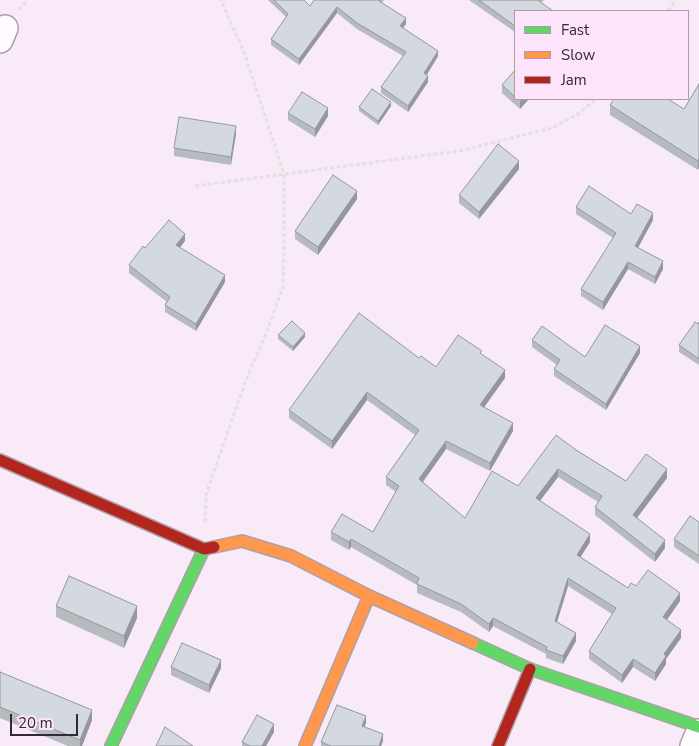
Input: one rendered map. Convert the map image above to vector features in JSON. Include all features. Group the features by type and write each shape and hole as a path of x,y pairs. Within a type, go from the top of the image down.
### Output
{"street":[{"path":"0,460 204,549 242,542 291,556 369,596 530,669 699,727"},
{"path":"111,746 204,549"},
{"path":"305,746 369,596"},
{"path":"498,746 530,669"},
{"path":"693,746 699,732"}],"path":[{"path":"204,549 206,494 246,380 267,331 283,286 284,174 244,52 221,0"},
{"path":"195,186 459,151 552,128 578,114 595,100"}],"building":[{"path":"274,0 304,0 310,6 314,0 380,0 406,18 400,26 438,51 424,73 428,76 408,106 381,87 406,52 357,23 337,7 299,59 271,39 288,14"},
{"path":"479,0 539,0 552,10 514,10 514,25"},
{"path":"514,71 514,96 502,85"},
{"path":"699,84 698,161 610,105 613,100 670,100 684,109"},
{"path":"372,89 391,102 378,121 359,107"},
{"path":"302,92 328,108 315,129 288,113"},
{"path":"179,117 236,126 231,157 174,148"},
{"path":"498,144 519,161 479,212 459,195"},
{"path":"333,175 357,191 318,247 295,231"},
{"path":"589,186 631,214 637,204 653,213 635,246 663,261 655,277 628,262 603,302 581,289 616,233 576,207"},
{"path":"169,220 185,234 176,245 225,275 196,324 165,305 170,297 129,265 143,246 145,248"},
{"path":"359,313 419,358 421,356 436,367 458,335 482,351 480,353 505,370 480,405 513,423 490,463 446,441 419,479 465,518 492,471 518,486 556,435 576,450 626,481 646,454 667,469 633,515 665,540 655,554 595,507 602,496 558,469 536,498 590,534 577,555 628,588 631,583 636,586 648,570 680,593 663,617 681,630 664,654 666,656 655,673 633,659 622,675 589,651 616,608 568,578 555,621 576,633 563,656 546,650 547,647 493,618 489,624 461,604 417,584 419,578 351,539 349,542 331,532 342,514 373,532 399,486 386,477 419,430 367,392 332,441 289,410"},
{"path":"292,321 305,333 293,347 278,335"},
{"path":"695,322 698,324 699,322 699,359 679,345"},
{"path":"605,325 640,346 606,404 554,369 560,360 532,340 542,326 585,357"},
{"path":"690,516 699,522 699,556 674,539"},
{"path":"69,576 137,606 124,636 56,606"},
{"path":"182,643 221,660 209,685 171,667"},
{"path":"0,672 92,710 80,740 0,707"},
{"path":"337,705 366,716 362,726 383,734 379,746 331,746 321,742"},
{"path":"257,715 274,724 262,746 250,746 242,742"},
{"path":"165,727 193,746 156,746"}],"traffic: fast":[{"path":"111,746 204,549"},
{"path":"473,643 530,669 699,727"}],"traffic: slow":[{"path":"214,547 242,541 291,556 369,596 473,643"},
{"path":"305,746 369,596"}],"traffic: jam":[{"path":"0,460 204,549 214,547"},
{"path":"498,746 530,669"}]}
